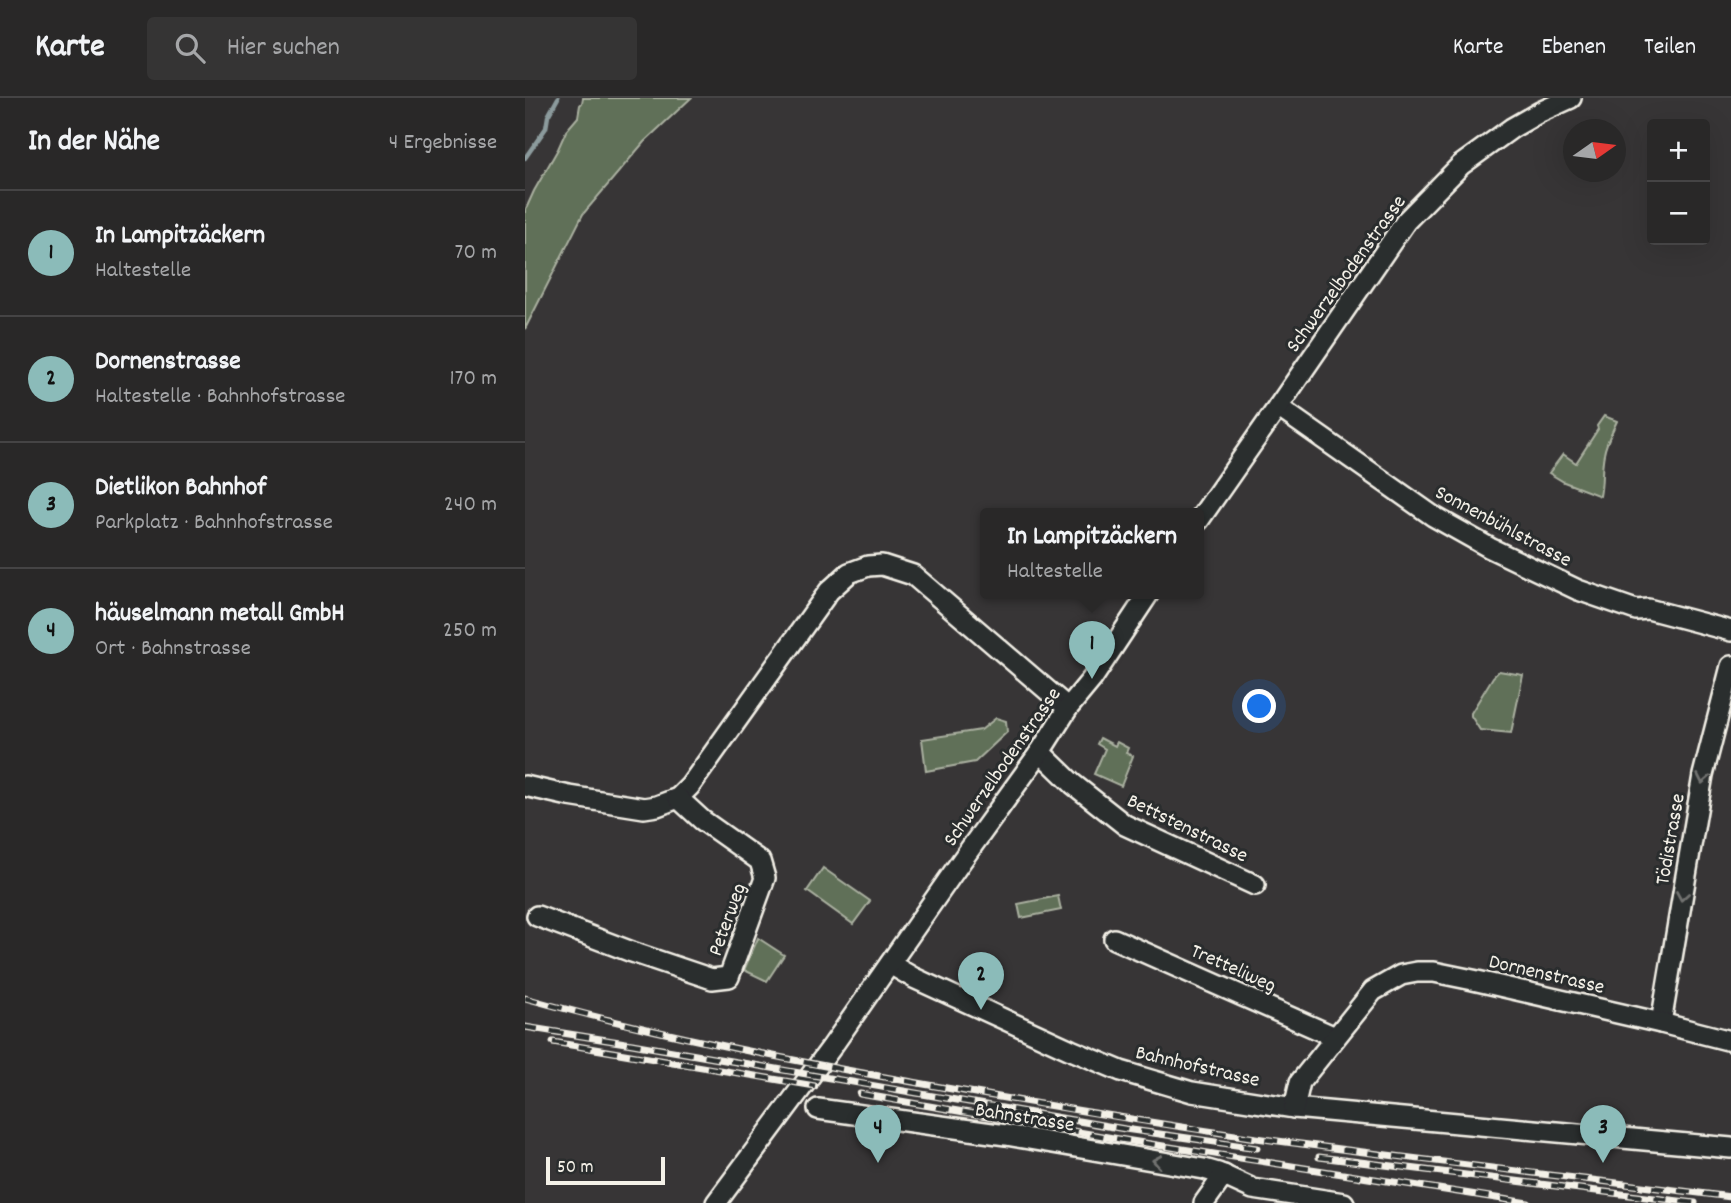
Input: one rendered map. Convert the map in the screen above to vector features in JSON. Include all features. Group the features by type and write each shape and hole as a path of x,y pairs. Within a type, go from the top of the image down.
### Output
{"street":[{"name":"Schwerzelbodenstrasse","path":"1204,513 1406,221 1461,165 1531,117 1571,98"},
{"name":"Sonnenbühlstrasse","path":"1278,407 1433,516 1507,556 1579,590 1636,610 1648,609 1731,631"},
{"path":"525,786 644,808 678,798 690,786 822,600 849,573 868,566 882,565 913,575 1068,708"},
{"name":"Schwerzelbodenstrasse","path":"890,964 1040,752 1068,708 1092,680 1145,599"},
{"name":"Tödistrasse","path":"1661,1023 1703,775 1731,666"},
{"name":"Bettstenstrasse","path":"1040,752 1125,825 1255,885"},
{"name":"Peterweg","path":"537,916 712,979 729,977 765,877 760,862 702,820 678,798"},
{"name":"Tretteliweg","path":"1114,939 1335,1037"},
{"path":"716,1203 890,964"},
{"name":"Bahnhofstrasse","path":"890,964 913,978 981,1010 1121,1071 1192,1092 1293,1108 1731,1147"},
{"name":"Dornenstrasse","path":"1293,1108 1300,1082 1373,991 1401,975 1417,972 1444,974 1731,1041"},
{"name":"Bahnstrasse","path":"818,1109 1006,1135 1205,1169 1254,1189 1344,1203"},
{"path":"1204,1203 1224,1175"}],"green space":[{"path":"583,98 691,98 644,142 583,214 525,329 525,211 566,131 578,117"},
{"path":"1604,416 1617,421 1605,450 1600,496 1549,473 1563,454 1576,463"},
{"path":"1499,671 1523,675 1511,733 1480,730 1471,716"},
{"path":"996,718 1006,721 1007,732 975,762 926,771 922,739 981,730"},
{"path":"1100,738 1115,746 1117,742 1128,748 1126,753 1133,756 1121,786 1094,774 1105,749 1097,744"},
{"path":"823,868 870,901 853,924 807,891"},
{"path":"1058,896 1061,910 1021,918 1018,904"},
{"path":"758,938 784,955 767,981 744,970"}],"waterway":[{"path":"525,158 546,128 548,116 558,98"}],"railway":[{"path":"525,998 737,1049 898,1080 1101,1114 1309,1145 1731,1197"},
{"path":"525,1027 1125,1129 1257,1148"},
{"path":"553,1042 815,1086"},
{"path":"860,1094 1125,1140 1528,1203"},
{"path":"1319,1157 1695,1203"}],"place":[{"name":"In Lampitzäckern","path":"1092,679"},
{"name":"Dornenstrasse","path":"981,1010"},
{"name":"häuselmann metall GmbH","path":"878,1163"},
{"name":"Dietlikon Bahnhof","path":"1603,1163"}]}
